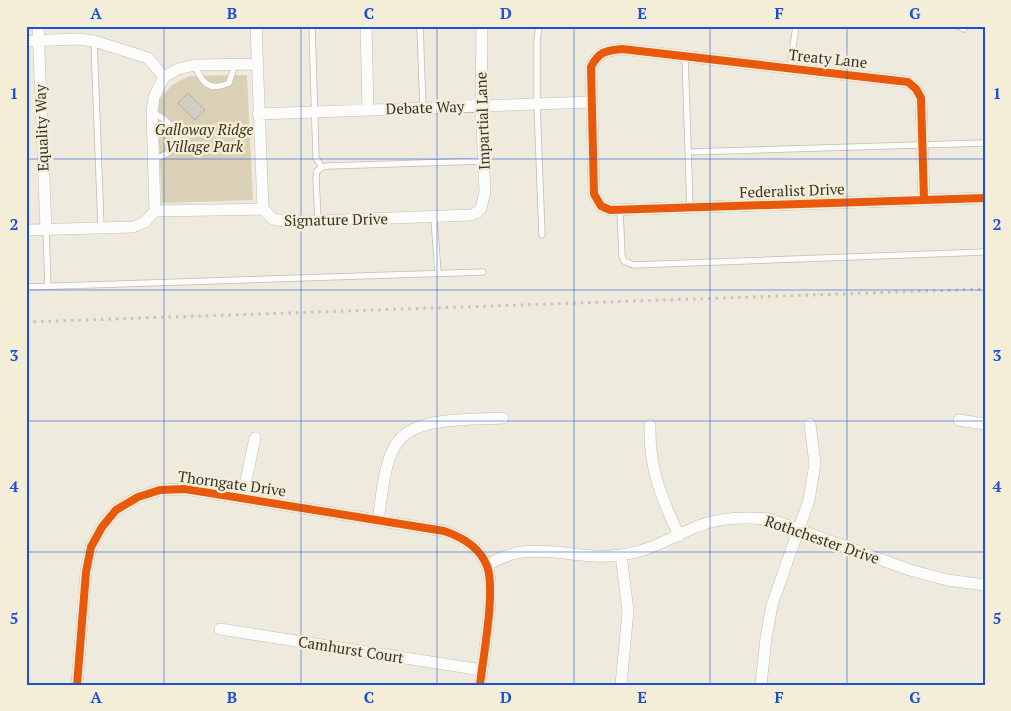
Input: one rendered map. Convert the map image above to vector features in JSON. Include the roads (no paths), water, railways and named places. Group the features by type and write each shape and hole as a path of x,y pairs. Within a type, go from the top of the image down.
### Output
{"street":[{"name":"Equality Way","path":"38,26 46,230"},
{"path":"256,26 263,209"},
{"path":"366,26 368,110"},
{"name":"Impartial Lane","path":"476,213 480,208 485,192 482,26"},
{"path":"26,40 78,39 94,41 148,58 164,77"},
{"name":"Treaty Lane","path":"591,102 592,67 595,60 607,51 622,49 908,82 916,89 921,98 924,200"},
{"path":"26,230 133,228 139,226 155,211 152,112 154,97 164,77 178,69 194,65 257,64"},
{"name":"Debate Way","path":"258,114 591,102"},
{"name":"Federalist Drive","path":"591,102 594,194 601,206 610,210 985,198"},
{"name":"Signature Drive","path":"155,211 263,209 269,216 278,221 464,217 476,213"},
{"path":"378,520 387,467 396,444 414,428 436,421 503,418"},
{"path":"959,420 985,424"},
{"path":"761,685 772,605 809,500 815,464 810,424"},
{"path":"650,425 649,444 652,468 679,536"},
{"path":"242,499 255,438"},
{"name":"Thorngate Drive","path":"77,685 86,572 91,547 102,527 116,510 138,497 160,490 185,489 444,531 466,541 474,548 486,565"},
{"name":"Rothchester Drive","path":"486,565 519,552 534,551 591,556 621,555 641,551 700,526 734,518 769,519 910,570 947,580 985,585"},
{"path":"621,555 628,611 621,685"},
{"path":"480,685 489,604 490,583 486,565"},
{"name":"Camhurst Court","path":"220,629 482,670"}],"lane":[{"path":"312,26 316,158 322,168"},
{"path":"420,26 423,109"},
{"path":"539,26 537,40 537,104 542,235"},
{"path":"790,68 796,26"},
{"path":"94,41 102,228"},
{"path":"685,56 690,208"},
{"path":"194,65 201,79 209,86 220,87 229,83 235,64"},
{"path":"152,112 164,118 173,126 177,134 174,147 167,155 153,159"},
{"path":"688,152 985,143"},
{"path":"318,221 316,177 317,171 322,168 328,166 484,160"},
{"path":"620,210 622,256 624,261 633,265 985,252"},
{"path":"434,218 438,273"},
{"path":"46,230 48,286"},
{"path":"26,287 483,272"}],"railway":[{"path":"26,322 985,289"}],"park label":[{"name":"Galloway Ridge Village Park","path":"204,138"}]}
